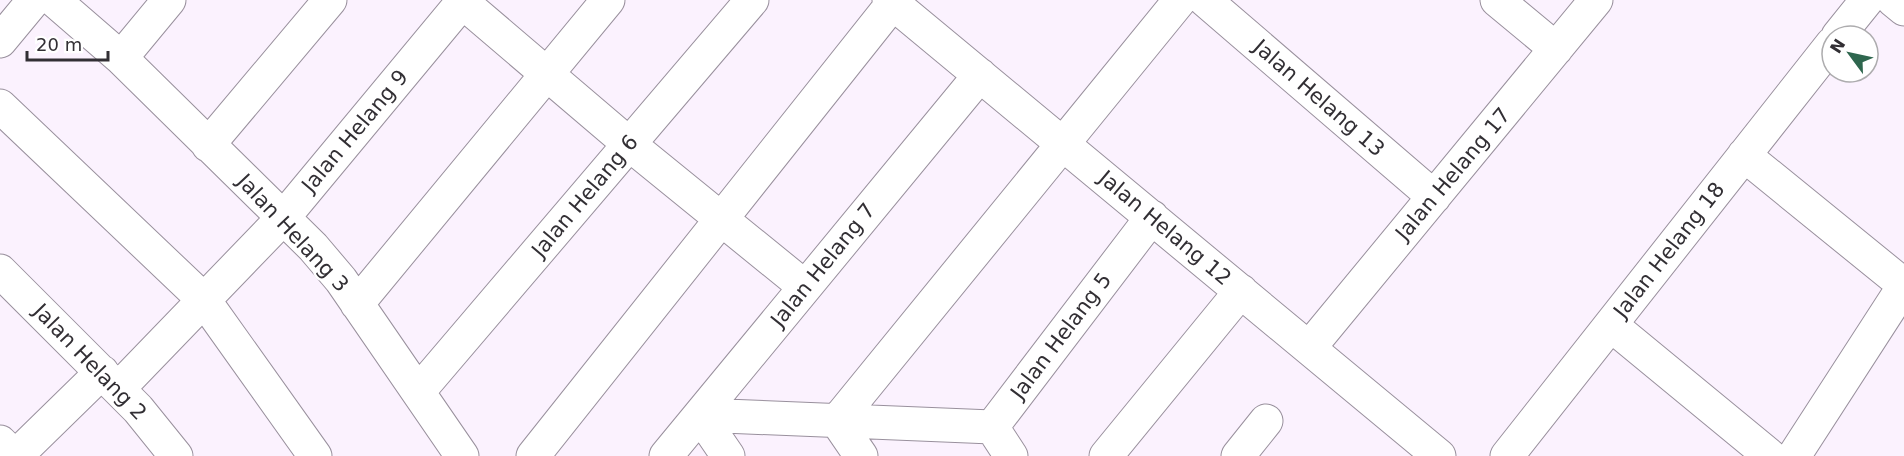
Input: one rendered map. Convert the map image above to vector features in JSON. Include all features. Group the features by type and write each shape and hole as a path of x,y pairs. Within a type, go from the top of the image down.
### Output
{"street":[{"path":"0,41 34,0"},
{"name":"Jalan Helang 3","path":"54,0 121,58 320,256 357,304 462,456"},
{"path":"121,58 169,0"},
{"path":"208,145 330,0"},
{"path":"357,304 608,0"},
{"name":"Jalan Helang 6","path":"418,392 752,0"},
{"path":"837,421 1180,0"},
{"name":"Jalan Helang 13","path":"1205,0 1434,197"},
{"path":"1497,0 1556,49"},
{"name":"Jalan Helang 17","path":"1309,348 1596,0"},
{"path":"1848,24 1867,0"},
{"path":"1893,0 1904,9"},
{"path":"462,1 629,144 805,287"},
{"name":"Jalan Helang 9","path":"15,456 110,381 204,300 283,218 462,1"},
{"path":"533,456 891,2"},
{"name":"Jalan Helang 12","path":"891,2 1440,456"},
{"name":"Jalan Helang 18","path":"1507,456 1820,59"},
{"name":"Jalan Helang 7","path":"666,456 980,75"},
{"path":"0,106 204,300 315,456"},
{"path":"1744,155 1904,285 1794,456"},
{"name":"Jalan Helang 5","path":"992,427 1152,217"},
{"name":"Jalan Helang 2","path":"0,271 110,381 176,456"},
{"path":"1106,456 1241,291"},
{"path":"1611,325 1770,456"},
{"path":"700,415 992,427 1011,456"},
{"path":"700,415 728,456"},
{"path":"837,421 861,456"},
{"path":"1238,456 1266,421"},
{"path":"0,442 15,456"}]}
